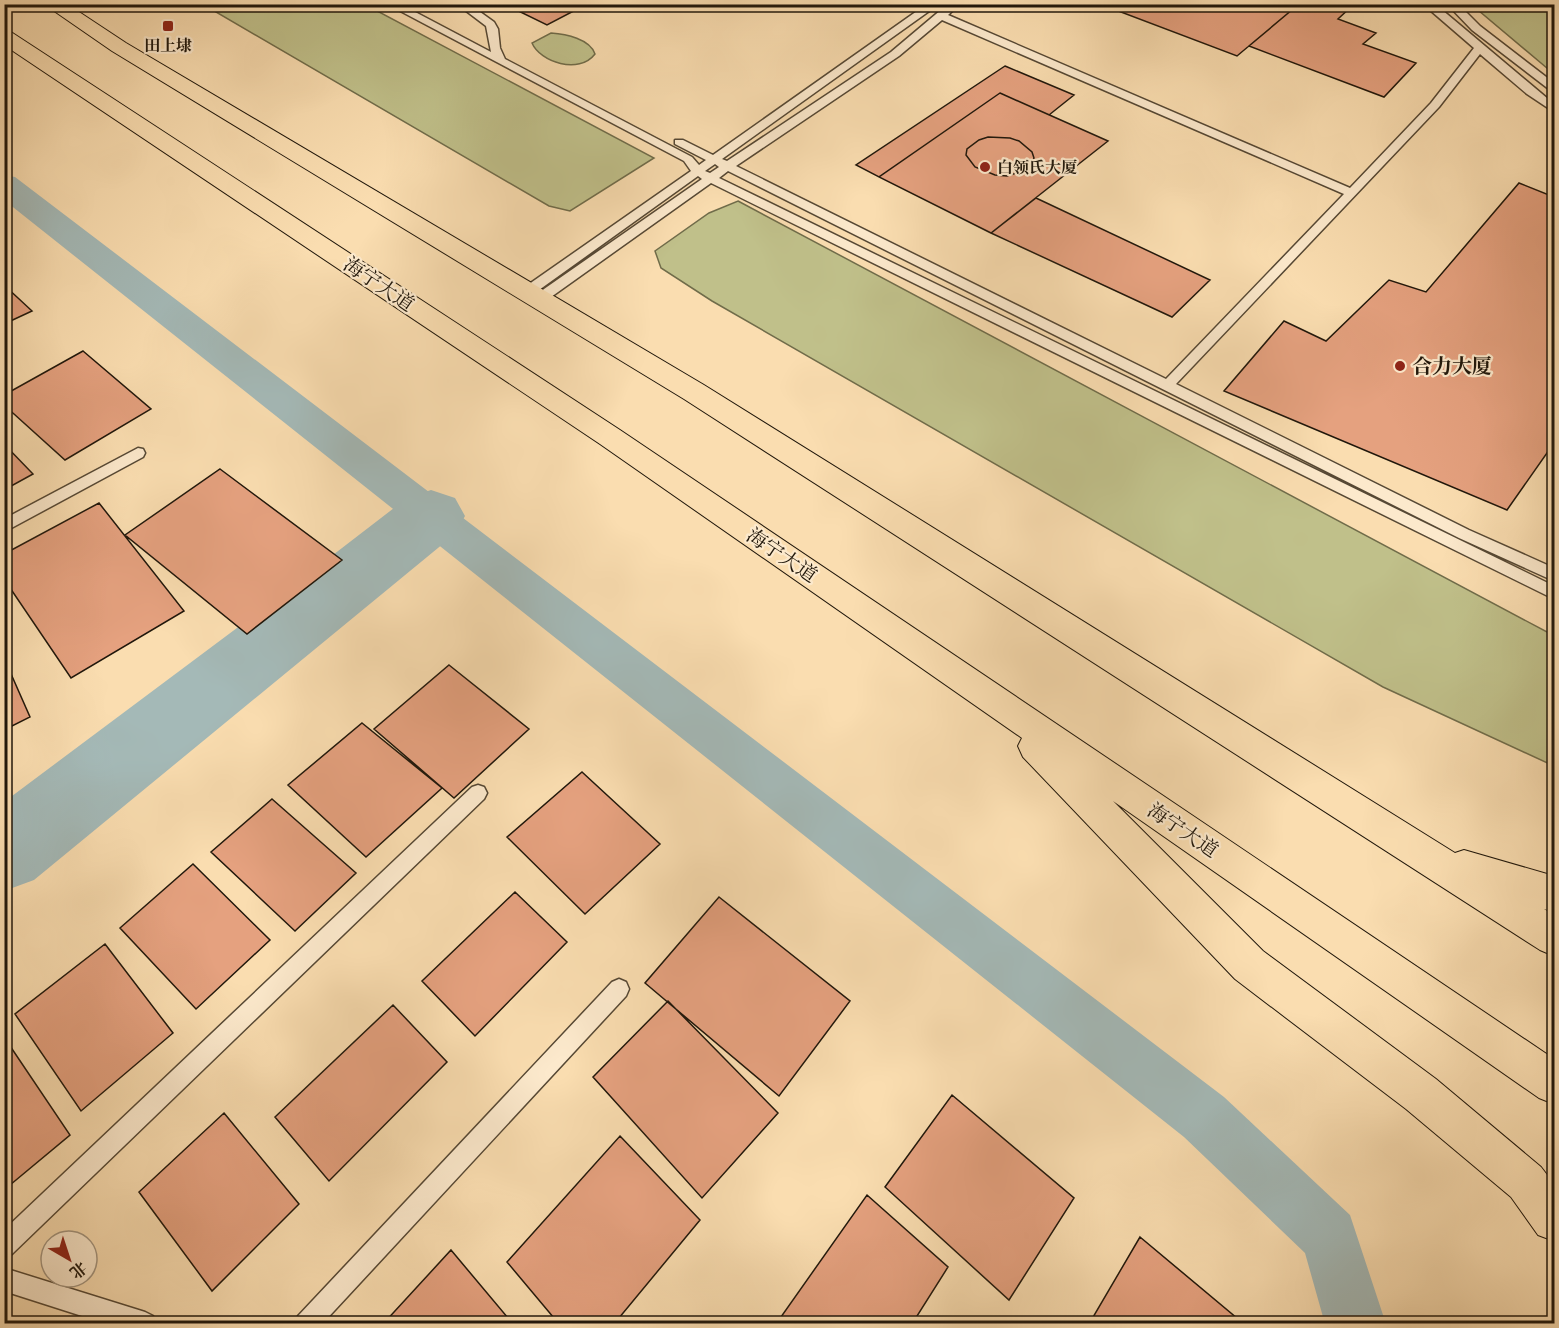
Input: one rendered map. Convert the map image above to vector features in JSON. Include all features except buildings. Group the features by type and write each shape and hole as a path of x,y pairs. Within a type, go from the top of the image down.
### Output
{"highway":[{"path":"53,4 119,47 704,398 1554,937"},
{"name":"海宁大道","path":"4,36 610,437 1554,1083"},
{"path":"984,693 1249,965 1430,1101 1526,1182 1554,1219"},
{"path":"1426,855 1554,894"}],"lane":[{"path":"392,4 688,159 704,175 1554,593"},
{"path":"410,4 721,164 1464,534 1554,575"},
{"path":"462,4 489,22 494,32 493,47 501,62"},
{"path":"721,164 934,4"},
{"path":"533,295 704,175 895,54 955,4"},
{"path":"1428,4 1554,109"},
{"path":"1452,4 1476,28 1554,88"},
{"path":"941,16 1352,193"},
{"path":"1167,386 1435,105 1479,48"},
{"path":"4,526 138,453"},
{"path":"4,1246 478,793"},
{"path":"306,1323 619,989"},
{"path":"4,1279 145,1323"}],"green space":[{"path":"204,5 366,5 654,158 570,211 549,206"},
{"path":"1472,5 1547,5 1554,10 1554,74"},
{"path":"551,33 583,41 595,54 580,64 560,64 551,60 536,50 532,43"},
{"path":"738,201 1547,632 1554,632 1554,766 1383,687 712,301 661,268 655,251 709,213"}],"waterway":[{"path":"4,184 1204,1117 1329,1236 1356,1324"},
{"path":"4,852 431,516"}],"place":[{"name":"田上埭","path":"168,26"},
{"name":"白领氏大厦","path":"985,167"},
{"name":"合力大厦","path":"1400,366"}]}
